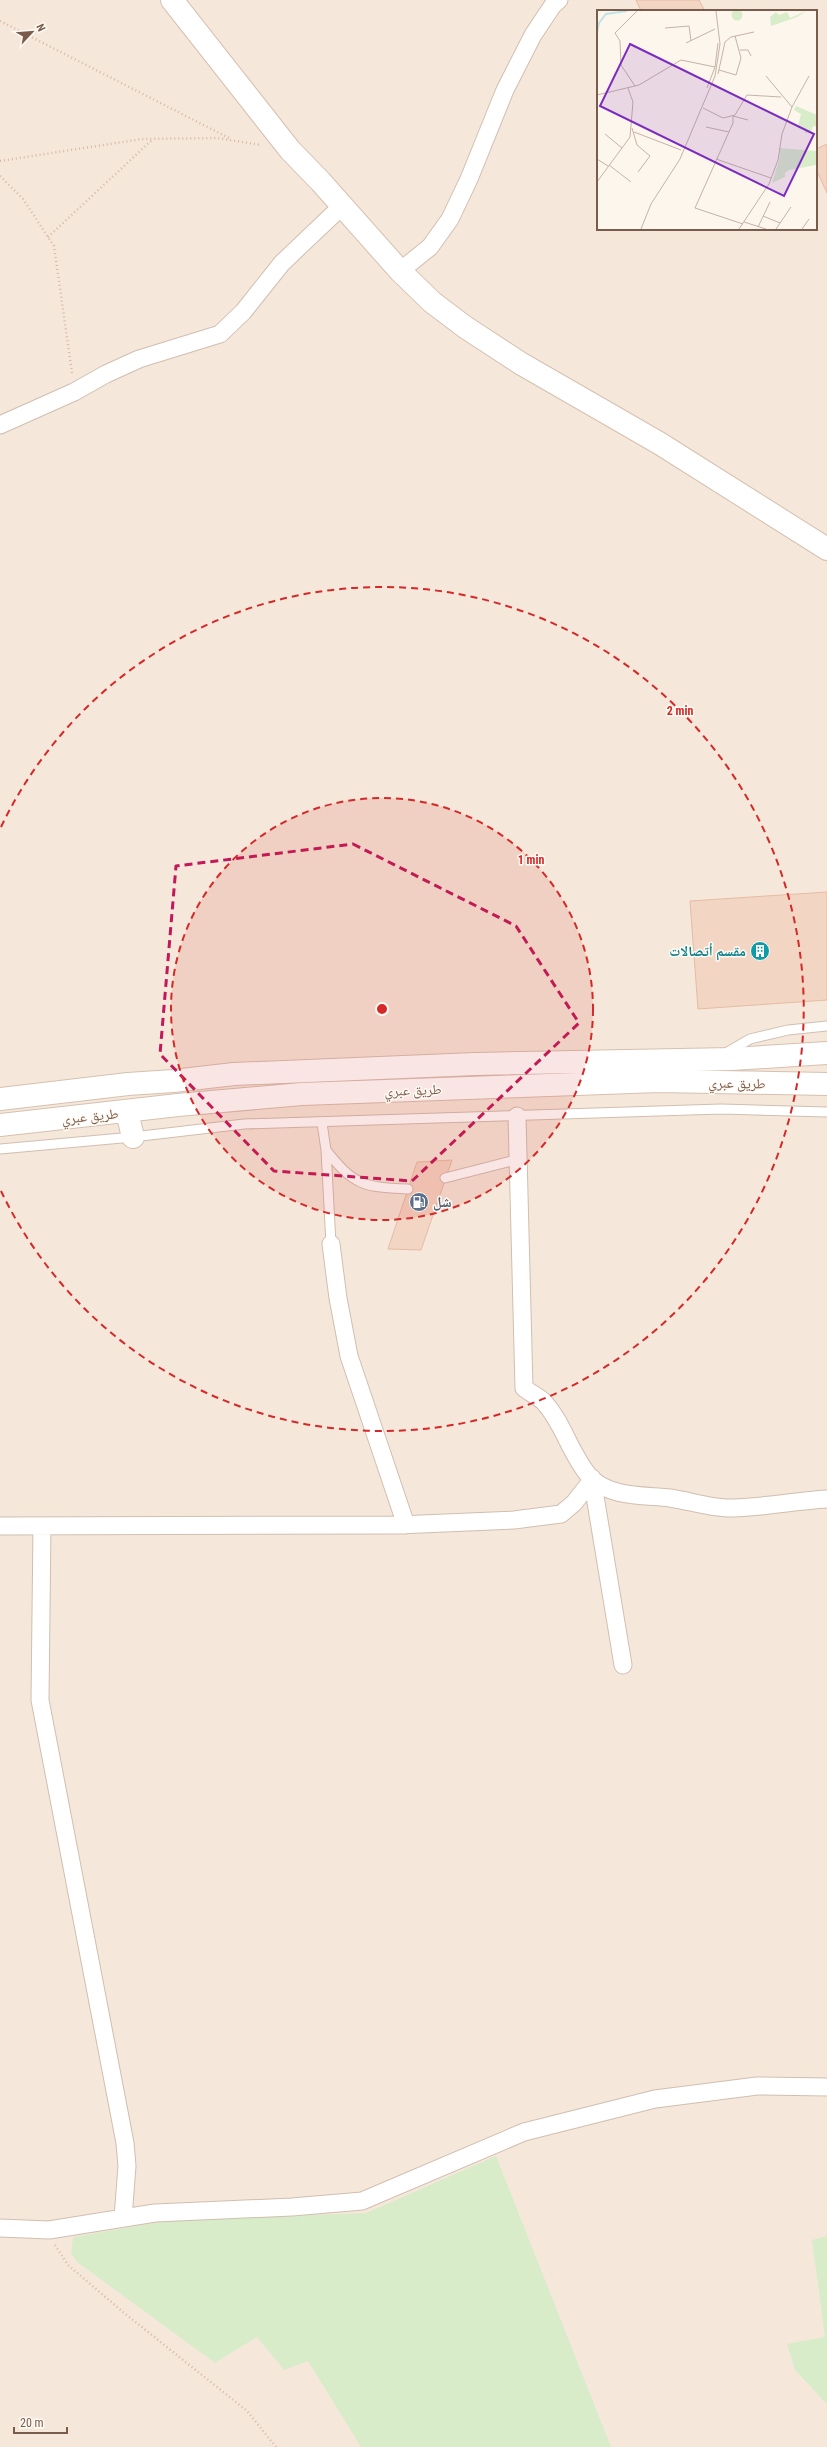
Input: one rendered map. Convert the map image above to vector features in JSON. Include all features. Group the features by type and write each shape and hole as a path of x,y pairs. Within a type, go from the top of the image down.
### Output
{"main road":[{"path":"172,0 290,150 400,271 432,302 464,327 520,363 646,435 827,549"},
{"name":"طريق عبري","path":"0,1099 128,1084 234,1074 475,1064 716,1059 827,1053"},
{"name":"طريق عبري","path":"0,1125 127,1112 178,1105 302,1094 659,1081 827,1084"},
{"path":"127,1112 133,1137"}],"street":[{"path":"400,271 430,247 450,219 469,179 505,90 533,35 553,6 559,0"},
{"path":"0,425 74,392 106,374 139,359 220,334 243,312 282,263 342,206"},
{"path":"517,1116 524,1388 544,1401 559,1422 578,1462 592,1479 616,1492 637,1497 670,1498 725,1508 751,1508 827,1499"},
{"path":"331,1244 338,1298 349,1356 406,1525"},
{"path":"0,1526 406,1525 514,1520 561,1514 574,1503 592,1479"},
{"path":"592,1479 623,1665"},
{"path":"42,1526 40,1700 125,2143 127,2166 123,2218"},
{"path":"0,2228 50,2230 168,2212 292,2207 362,2201 510,2138 640,2102 687,2093 757,2086 827,2087"}],"lane":[{"path":"716,1059 750,1039 788,1030 827,1026"},
{"path":"0,1149 133,1137 244,1124 322,1123 721,1109 827,1112"},
{"path":"322,1123 326,1150 331,1244"},
{"path":"326,1150 353,1180 374,1188 408,1189"},
{"path":"445,1178 519,1159"}],"path":[{"path":"0,21 234,141"},
{"path":"0,161 153,139 217,138 290,150"},
{"path":"48,237 153,139"},
{"path":"0,176 23,199 54,246 74,392"},
{"path":"50,2230 56,2249 68,2264 123,2312 247,2411 276,2447"}],"highlighted area":[{"path":"353,844 516,926 579,1023 412,1181 274,1171 160,1054 176,866"}],"shaded area":[{"path":"0,0 827,0 827,2447 0,2447"}],"green space":[{"path":"496,2156 611,2447 361,2447 308,2361 284,2370 257,2337 215,2363 77,2262 71,2253 73,2237 171,2220 366,2213"},
{"path":"827,2236 827,2404 795,2370 787,2344 825,2337 812,2240"}],"building":[{"path":"636,0 699,0 704,10 641,10"},
{"path":"827,144 827,193 817,171 817,149"},
{"name":"مقسم أتصالات","path":"827,892 827,1000 698,1009 690,901"},
{"path":"452,1160 421,1250 388,1249 417,1162"}],"place":[{"name":"مقسم أتصالات","path":"760,951"},
{"name":"شل","path":"419,1202"}]}
